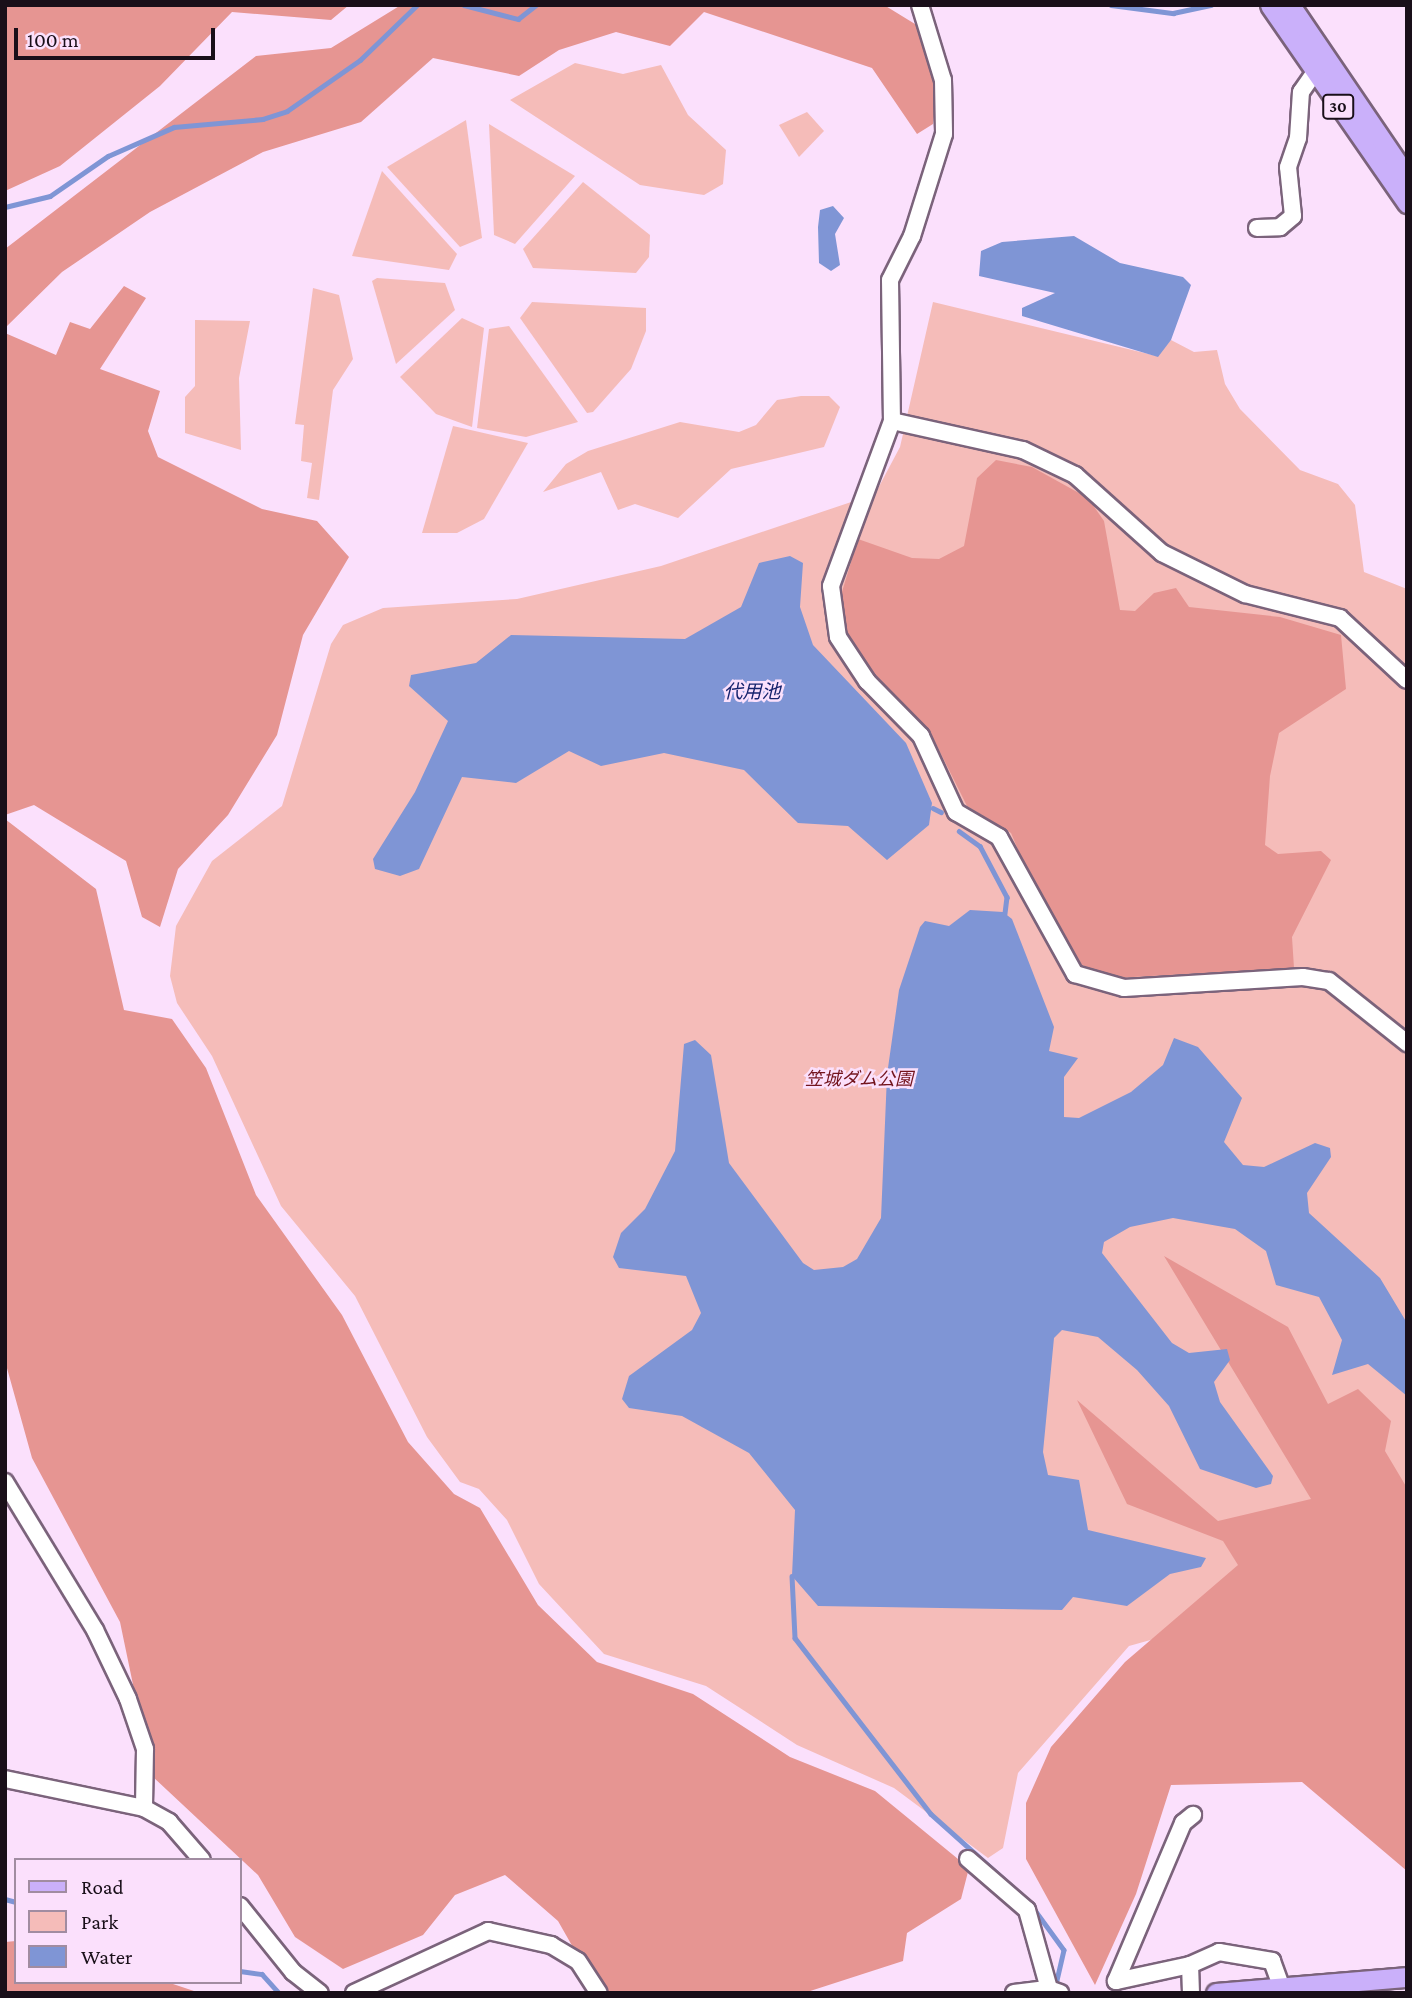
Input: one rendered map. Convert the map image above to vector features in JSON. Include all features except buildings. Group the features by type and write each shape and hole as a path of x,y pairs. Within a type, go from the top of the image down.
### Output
{"main road":[{"name":"30","path":"1277,7 1407,177"},
{"name":"30","path":"1320,64 1407,203"},
{"path":"1216,1993 1407,1977"}],"street":[{"path":"920,5 943,80 944,134 912,236 890,280 892,421 831,586 838,637 867,681 921,736 956,812 999,837 1075,974 1124,988 1303,977 1329,981 1407,1043"},
{"path":"1257,228 1280,227 1293,216 1288,167 1298,138 1303,80 1320,64"},
{"path":"892,421 1023,450 1075,475 1162,553 1245,594 1340,618 1407,680"},
{"path":"5,1482 95,1630 128,1699 145,1749 144,1808"},
{"path":"5,1779 144,1808 169,1822 200,1858"},
{"path":"1193,1815 1183,1823 1116,1981 1190,1965 1219,1952 1251,1956 1279,1967 1282,1988"},
{"path":"968,1859 1027,1910 1054,1991 1014,1993"},
{"path":"242,1908 293,1972 320,1993"},
{"path":"354,1993 488,1931 551,1945 578,1961 599,1993"},
{"path":"1190,1965 1191,1993"}],"green space":[{"path":"575,63 623,74 661,65 688,115 726,150 723,184 704,195 640,185 510,100"},
{"path":"807,112 824,131 799,157 779,125"},
{"path":"466,120 482,238 460,247 387,167"},
{"path":"489,124 575,176 515,244 494,235"},
{"path":"382,171 457,254 449,270 352,256"},
{"path":"583,182 650,235 649,257 636,273 533,268 523,249"},
{"path":"377,278 445,283 455,310 396,364 372,281"},
{"path":"313,288 339,295 353,359 333,390 319,500 307,498 312,463 301,461 304,425 295,424"},
{"path":"532,302 646,308 646,331 631,369 593,412 587,413 520,318"},
{"name":"笠城ダム公園","path":"933,302 1157,356 1171,340 1194,352 1217,350 1225,384 1240,409 1300,470 1338,484 1355,505 1364,572 1407,589 1407,1568 1129,1646 1018,1773 1003,1848 988,1858 894,1788 797,1745 706,1686 604,1654 539,1584 507,1520 479,1489 460,1482 427,1437 355,1296 281,1206 212,1056 177,1003 170,976 176,926 212,861 282,806 331,644 343,625 383,608 517,599 661,566 875,494 900,447"},
{"path":"462,318 484,328 472,427 436,414 400,377"},
{"path":"195,320 250,321 239,378 241,450 185,433 185,397 195,386"},
{"path":"509,326 578,422 526,437 477,428 489,329"},
{"path":"801,396 829,396 840,407 824,447 731,469 678,518 635,504 618,510 601,472 543,492 566,464 588,451 680,422 739,432 756,425 777,400"},
{"path":"453,426 528,443 484,519 457,533 422,533"}],"shaded area":[{"path":"5,5 349,5 331,20 232,12 160,86 60,166 5,191"},
{"path":"401,5 884,5 915,24 941,62 933,124 917,134 872,68 704,12 670,46 616,32 559,50 519,76 433,58 361,122 263,152 150,212 62,272 5,328 5,249 256,56 331,48"},
{"path":"124,286 146,298 100,369 160,391 148,431 158,457 262,509 317,521 349,557 303,635 277,735 228,815 178,869 160,927 142,917 126,861 34,805 5,815 5,333 56,355 70,322 90,329"},
{"path":"996,460 1032,467 1088,498 1104,521 1120,610 1135,611 1154,593 1176,588 1189,607 1280,617 1341,635 1346,689 1279,733 1270,776 1265,845 1278,854 1321,851 1331,860 1292,937 1294,968 1115,978 1082,965 1045,914 1011,833 967,806 930,732 854,652 838,605 858,539 912,558 939,559 964,546 977,478"},
{"path":"5,819 96,889 124,1010 172,1019 206,1068 256,1195 342,1315 408,1442 454,1494 480,1508 538,1605 597,1662 693,1694 790,1757 875,1791 969,1868 961,1899 907,1933 903,1961 804,1993 599,1993 558,1921 505,1875 455,1895 423,1935 343,1969 295,1937 258,1875 152,1776 120,1622 32,1458 5,1361"},
{"path":"1164,1256 1288,1327 1328,1404 1358,1389 1391,1421 1385,1451 1407,1488 1407,1871 1302,1782 1171,1785 1136,1894 1095,1985 1026,1859 1026,1803 1051,1747 1125,1662 1238,1565 1223,1541 1127,1504 1077,1400 1218,1521 1311,1499"},
{"path":"14,1941 14,1984 173,1984 200,1993 5,1993 5,1942"}],"water":[{"path":"833,206 844,218 835,234 840,265 831,271 819,263 818,227 820,210"},
{"path":"1074,236 1120,263 1183,277 1191,285 1171,340 1158,357 1022,316 1022,308 1055,293 979,276 981,251 1002,242"},
{"name":"代用池","path":"790,556 803,563 800,607 813,645 906,743 932,803 929,825 887,860 848,826 798,823 744,770 664,753 601,766 569,751 516,783 462,777 419,869 400,876 375,869 373,859 415,792 448,721 409,686 411,675 476,663 511,635 685,639 741,607 759,563"},
{"path":"970,910 1003,912 1012,919 1054,1027 1049,1051 1078,1058 1064,1077 1064,1117 1079,1118 1131,1092 1163,1065 1174,1038 1198,1047 1242,1098 1224,1142 1243,1165 1264,1167 1315,1143 1330,1148 1331,1157 1307,1193 1309,1213 1380,1278 1407,1323 1407,1396 1368,1364 1332,1375 1342,1340 1319,1297 1276,1285 1266,1251 1235,1229 1173,1218 1130,1227 1104,1242 1102,1253 1172,1343 1189,1353 1227,1349 1230,1360 1214,1382 1220,1402 1273,1476 1271,1484 1256,1488 1200,1469 1169,1406 1137,1370 1098,1337 1062,1330 1054,1338 1043,1452 1048,1475 1079,1480 1088,1530 1206,1558 1201,1567 1170,1574 1127,1606 1073,1597 1062,1610 818,1606 792,1576 795,1510 749,1453 682,1416 629,1408 622,1399 629,1376 692,1330 701,1313 686,1276 619,1268 613,1257 621,1233 645,1209 675,1151 684,1044 695,1040 711,1055 729,1163 803,1263 814,1270 843,1267 857,1259 881,1218 887,1075 899,990 920,927 925,921 949,926"}],"waterway":[{"path":"5,207 50,196 108,156 174,127 263,119 287,111 360,60 417,5"},
{"path":"464,5 518,19 536,5"},
{"path":"1111,5 1173,13 1211,5"},
{"path":"933,808 941,812"},
{"path":"959,831 980,846 1007,897 1005,914"},
{"path":"792,1576 795,1638 931,1814 1026,1899"},
{"path":"5,1899 14,1901"},
{"path":"1032,1906 1064,1950 1056,1986"},
{"path":"242,1971 262,1974 279,1993"}]}
